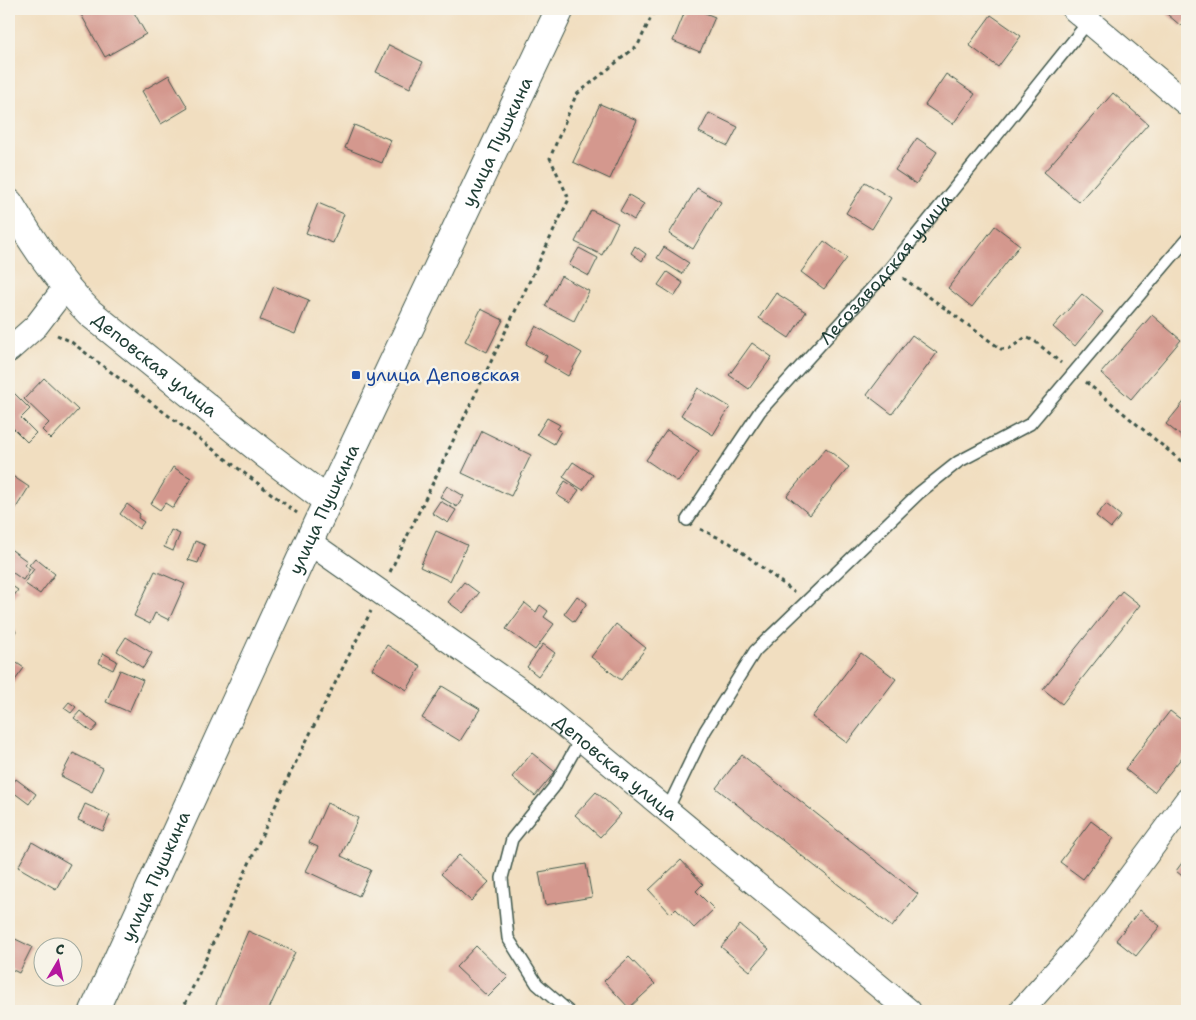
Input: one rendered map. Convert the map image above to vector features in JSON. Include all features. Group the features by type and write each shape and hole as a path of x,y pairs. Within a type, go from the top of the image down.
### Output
{"street":[{"name":"улица Пушкина","path":"94,1011 312,534 560,9"},
{"path":"1082,15 1187,104"},
{"name":"Деповская улица","path":"9,203 38,250 65,288 90,313 268,456 328,501"},
{"path":"9,350 36,326 65,288"},
{"name":"Деповская улица","path":"312,534 381,591 534,700 580,740 910,1011"},
{"path":"1021,1011 1078,947 1187,800"}],"lane":[{"name":"Лесозаводская улица","path":"687,520 760,411 890,268 1082,15"},
{"path":"667,810 705,731 755,651 919,493 958,462 1030,424 1187,239"},
{"path":"568,1011 537,984 508,938 502,878 512,839 554,787 580,740"}],"path":[{"path":"182,1011 288,778 381,591 569,199 550,158 576,95 638,45 655,9"},
{"path":"890,268 1001,349 1009,349 1026,338 1036,342 1187,466"},
{"path":"36,326 70,341 257,484 312,534"},
{"path":"687,520 707,534 730,543 806,602"}],"building":[{"path":"82,9 132,9 146,34 105,57 79,11"},
{"path":"686,9 695,9 715,17 700,52 673,41"},
{"path":"1161,9 1187,9 1187,19 1181,26"},
{"path":"991,15 1021,36 998,67 969,45"},
{"path":"389,45 423,62 410,88 376,72"},
{"path":"946,74 975,94 953,124 925,105"},
{"path":"169,75 188,108 161,124 142,91"},
{"path":"1113,93 1148,124 1079,202 1044,172"},
{"path":"600,104 637,120 610,179 573,162"},
{"path":"709,113 738,127 728,146 699,132"},
{"path":"354,125 391,140 382,163 345,148"},
{"path":"917,138 937,152 916,184 895,170"},
{"path":"865,182 891,198 872,229 846,213"},
{"path":"697,188 721,202 693,249 669,234"},
{"path":"629,195 644,204 634,220 620,211"},
{"path":"318,203 344,214 333,243 306,233"},
{"path":"591,210 618,223 602,255 575,242"},
{"path":"995,226 1020,245 972,307 948,288"},
{"path":"824,241 847,258 824,289 801,272"},
{"path":"635,246 646,254 642,261 631,253"},
{"path":"664,247 689,263 682,274 657,258"},
{"path":"579,248 598,258 589,276 569,265"},
{"path":"667,272 683,283 675,296 658,285"},
{"path":"561,276 589,291 574,321 545,306"},
{"path":"274,286 309,300 295,334 260,320"},
{"path":"776,293 806,312 789,338 759,318"},
{"path":"1082,294 1103,312 1075,346 1053,327"},
{"path":"481,309 503,320 487,352 465,341"},
{"path":"1152,315 1181,340 1131,399 1101,373"},
{"path":"536,326 582,353 568,376 544,362 547,356 526,344"},
{"path":"912,335 937,353 892,414 867,395"},
{"path":"752,343 772,357 749,389 729,375"},
{"path":"44,378 78,410 51,439 42,430 49,423 24,399"},
{"path":"9,388 30,409 21,418 36,433 27,442 9,424"},
{"path":"698,388 730,407 713,435 681,415"},
{"path":"1187,398 1187,441 1166,424"},
{"path":"547,418 560,425 557,429 561,431 554,444 537,434"},
{"path":"667,430 699,451 678,482 646,460"},
{"path":"482,431 531,455 511,496 462,473"},
{"path":"826,448 849,467 810,515 787,496"},
{"path":"573,462 593,475 583,490 563,477"},
{"path":"173,467 191,478 173,508 165,503 160,510 151,504"},
{"path":"11,475 29,487 9,519 9,478"},
{"path":"565,481 579,490 570,503 557,495"},
{"path":"447,486 464,496 457,507 440,497"},
{"path":"440,501 456,510 448,523 432,513"},
{"path":"127,504 140,514 138,518 144,522 139,529 120,514"},
{"path":"1106,504 1121,516 1111,528 1096,516"},
{"path":"171,530 180,534 173,551 164,547"},
{"path":"436,531 467,545 450,581 420,567"},
{"path":"195,541 205,545 198,563 188,560"},
{"path":"9,548 27,561 24,565 30,569 23,580 9,570"},
{"path":"35,558 55,574 40,594 24,583 34,569 29,565"},
{"path":"155,571 185,584 169,620 155,613 150,624 134,616"},
{"path":"464,582 479,593 463,613 448,602"},
{"path":"9,584 18,590 9,603"},
{"path":"1122,591 1140,605 1062,704 1043,689"},
{"path":"577,596 587,603 574,622 564,614"},
{"path":"525,603 536,612 540,605 548,611 544,617 554,624 535,650 506,629"},
{"path":"616,624 646,648 621,680 591,657"},
{"path":"9,628 16,631 9,642"},
{"path":"126,637 152,653 143,668 117,651"},
{"path":"543,644 555,653 538,676 527,667"},
{"path":"387,645 421,666 407,690 372,669"},
{"path":"103,653 117,661 113,670 99,663"},
{"path":"861,653 896,679 847,743 812,717"},
{"path":"14,661 24,668 13,683 9,680 9,668"},
{"path":"120,670 143,680 129,712 106,702"},
{"path":"442,686 480,709 460,741 422,718"},
{"path":"69,702 76,707 71,713 64,708"},
{"path":"80,711 98,725 92,732 74,718"},
{"path":"1170,711 1187,724 1187,751 1154,792 1125,769"},
{"path":"73,753 103,768 92,792 61,776"},
{"path":"532,753 555,772 535,796 512,777"},
{"path":"742,755 918,894 892,927 716,788"},
{"path":"16,779 36,794 29,804 9,789"},
{"path":"596,792 621,814 600,837 575,815"},
{"path":"327,803 358,818 341,856 371,870 359,896 306,871 318,847 309,843"},
{"path":"85,804 110,815 103,831 78,820"},
{"path":"1091,821 1114,838 1083,879 1060,862"},
{"path":"32,842 70,864 56,889 18,867"},
{"path":"459,855 489,882 471,901 441,874"},
{"path":"1187,856 1187,880 1176,871"},
{"path":"681,860 703,884 696,891 714,909 694,928 676,909 671,914 649,890"},
{"path":"586,864 592,897 545,905 539,872"},
{"path":"1140,910 1160,926 1136,956 1116,940"},
{"path":"740,925 769,949 750,971 721,947"},
{"path":"248,931 295,952 268,1011 213,1011"},
{"path":"9,936 32,947 19,973 9,968"},
{"path":"476,946 508,977 488,997 456,967"},
{"path":"629,957 655,984 629,1008 604,981"}],"place":[{"name":"улица Деповская","path":"356,375"}]}
